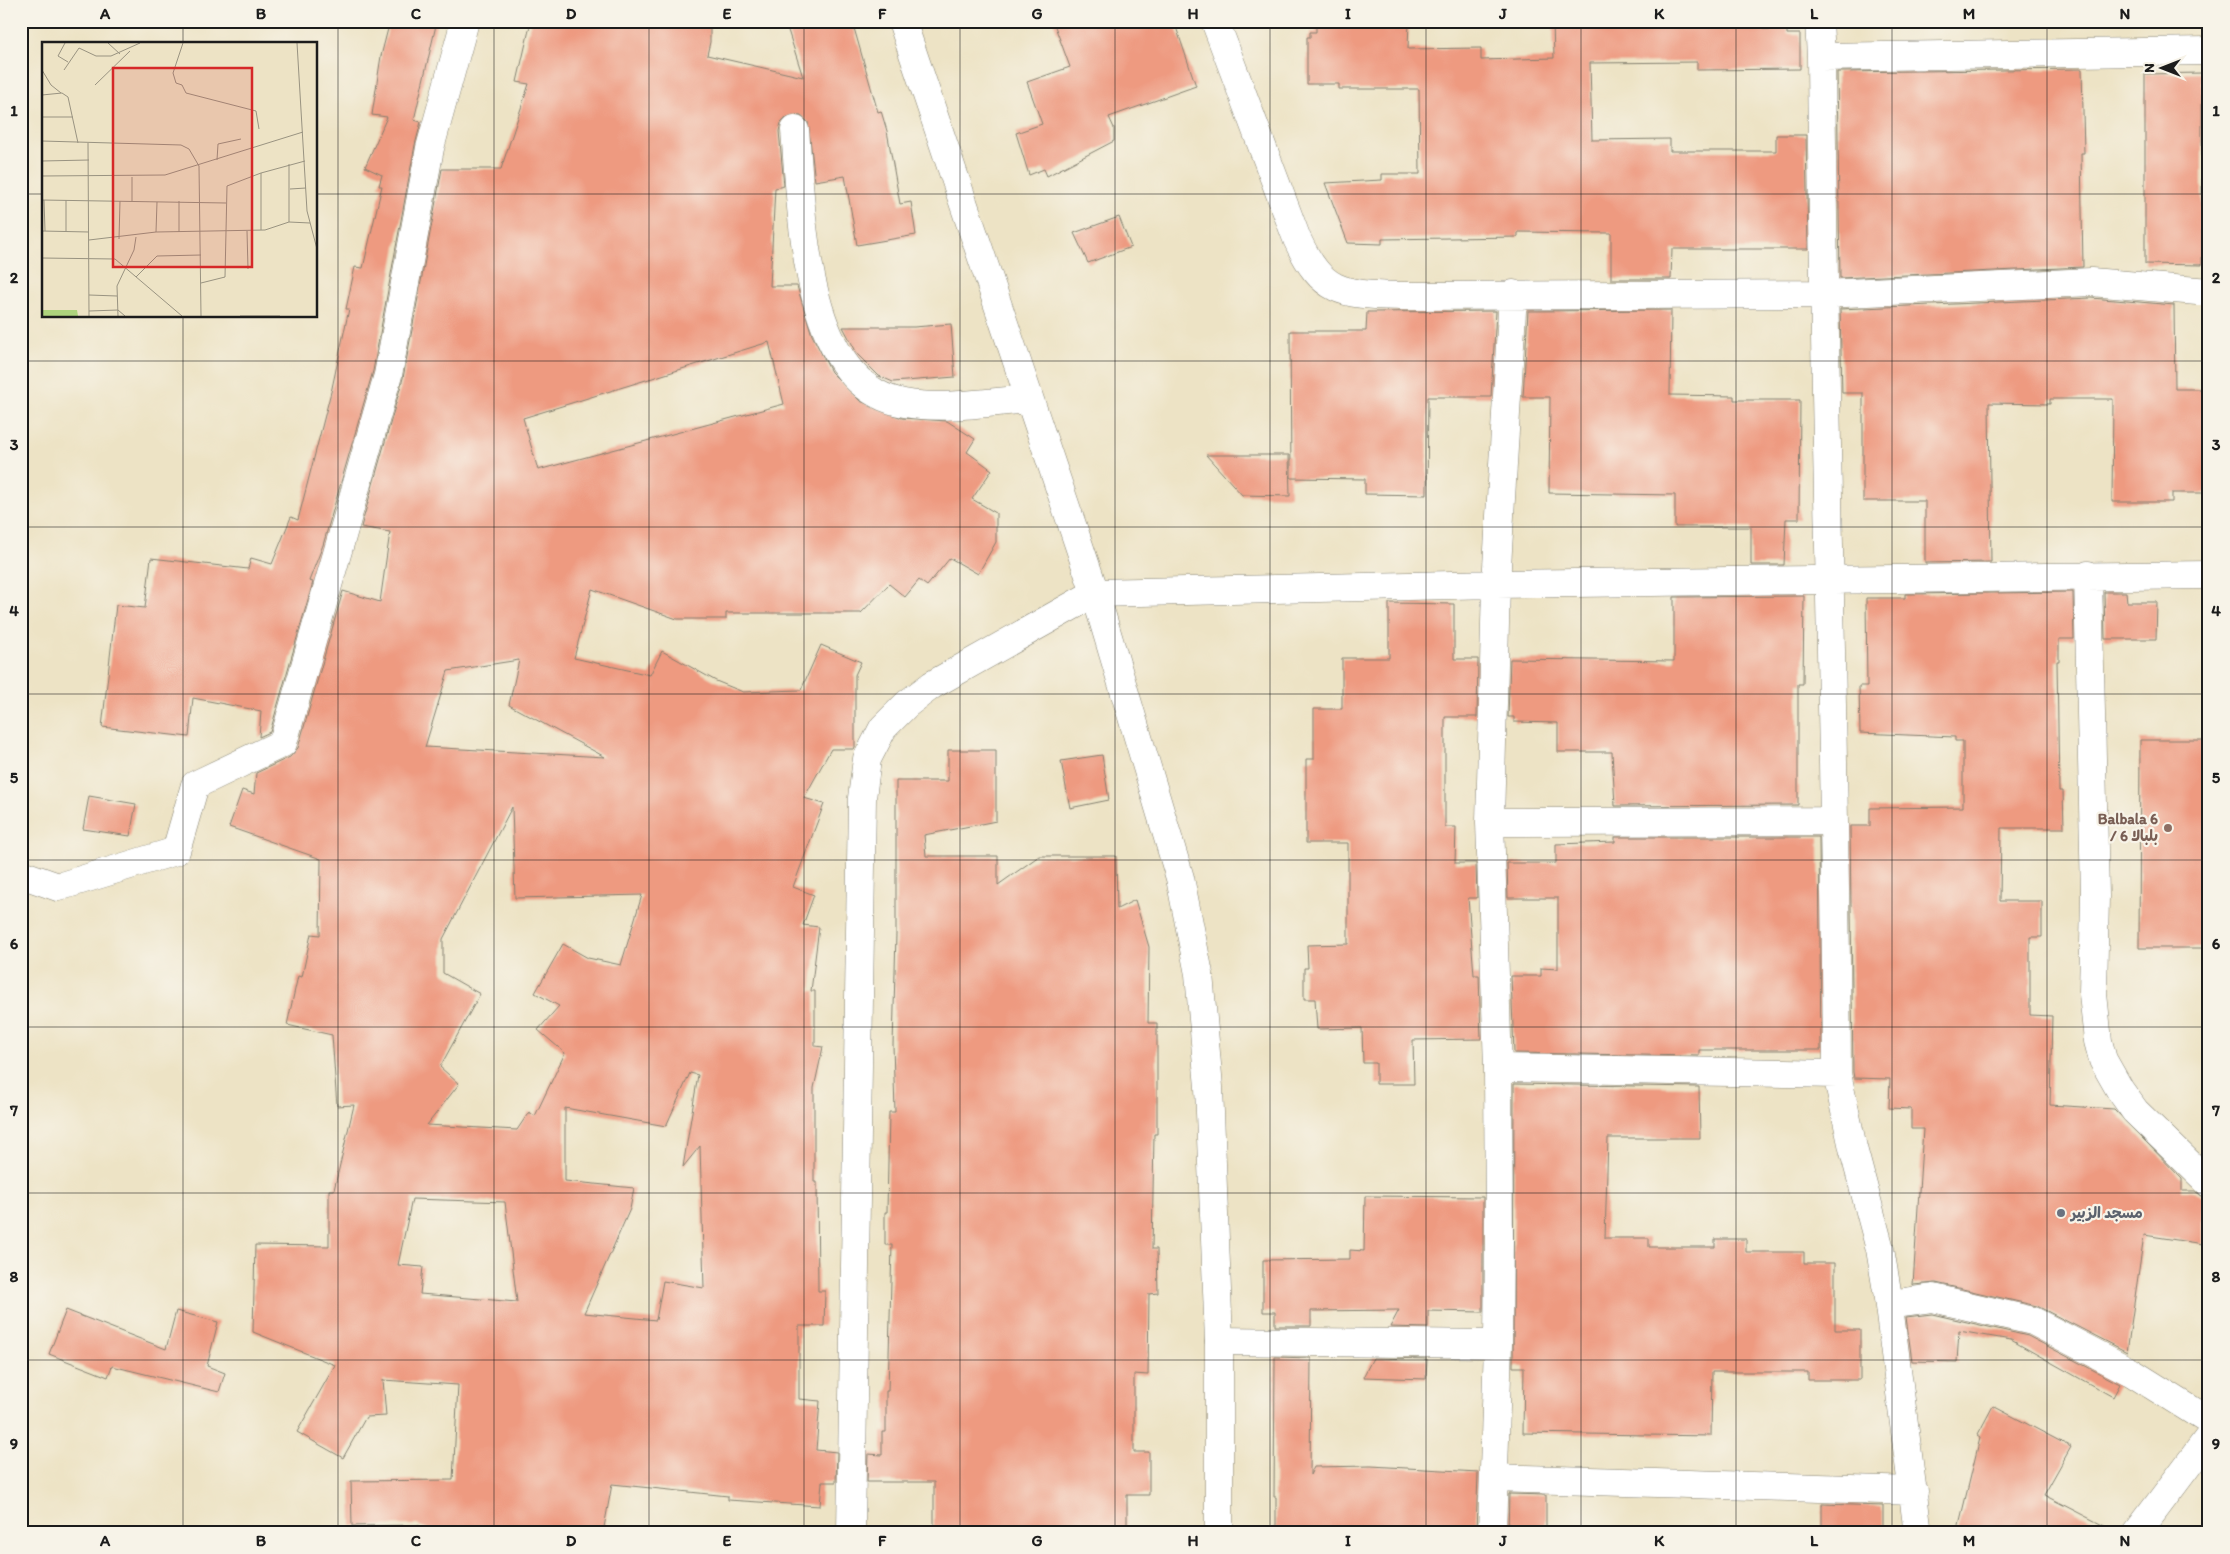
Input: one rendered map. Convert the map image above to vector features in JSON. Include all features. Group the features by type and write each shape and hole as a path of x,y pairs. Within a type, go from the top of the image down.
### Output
{"street":[{"path":"21,874 58,887 176,851 196,785 283,742 388,375 430,148 465,21"},
{"path":"902,21 1095,593 1180,878 1199,974 1209,1087 1219,1341 1219,1533"},
{"path":"1214,21 1297,239 1309,265 1325,282 1342,290 1369,295 1823,294 2091,282 2209,292"},
{"path":"1819,21 1823,294 1832,580 1837,1074 1853,1148 1880,1249 1914,1490 1918,1533"},
{"path":"1821,57 2209,51"},
{"path":"795,130 806,245 812,283 822,321 838,356 856,377 877,394 903,403 959,404 1029,399"},
{"path":"1492,1533 1498,1344 1498,1068 1490,822 1496,584 1513,294"},
{"path":"2088,575 2095,896 2092,994 2098,1042 2103,1060 2120,1090 2135,1111 2209,1183"},
{"path":"851,1533 862,798 867,759 883,728 907,704 932,685 1095,593 1496,584 2088,575 2209,575"},
{"path":"1490,822 1834,821"},
{"path":"1498,1068 1620,1068 1724,1073 1837,1074"},
{"path":"1889,1304 1933,1298 2033,1321 2131,1372 2209,1421"},
{"path":"1219,1341 1498,1344"},
{"path":"2137,1533 2209,1437"},
{"path":"1494,1478 1914,1490"}],"building":[{"path":"390,21 437,21 414,120 421,122 415,145 373,371 323,545 309,581 313,582 270,732 259,737 261,711 193,698 189,737 102,727 116,605 145,608 151,558 248,569 251,558 272,564 291,517 298,520 332,388 349,309 346,309 355,267 363,268 382,186 379,186 382,175 365,167 387,117 372,115 381,56"},
{"path":"531,21 710,21 710,42 707,55 803,77 785,21 852,21 878,112 881,111 887,131 900,204 911,202 916,235 857,245 845,176 815,181 808,122 801,116 793,115 787,117 781,123 779,131 784,186 775,188 770,286 797,286 812,335 831,372 860,401 902,418 947,421 975,439 967,452 992,470 972,499 996,513 996,542 978,574 950,558 927,586 919,580 905,597 889,584 861,613 726,613 726,619 677,619 592,589 574,658 650,675 662,651 716,681 743,692 801,690 821,645 861,662 855,675 855,747 854,749 831,749 804,798 824,804 793,887 814,895 803,925 819,927 811,991 815,991 815,1046 823,1047 814,1088 814,1182 817,1182 818,1291 825,1291 824,1326 799,1326 799,1399 820,1401 816,1450 837,1452 836,1482 822,1482 820,1506 728,1500 728,1496 612,1484 603,1533 438,1533 417,1525 352,1526 351,1481 453,1480 458,1385 383,1380 386,1416 366,1417 343,1458 297,1432 335,1365 253,1332 255,1245 329,1246 329,1190 334,1190 354,1105 337,1106 332,1035 287,1025 298,976 302,977 311,934 320,935 321,859 229,827 242,790 254,794 256,773 290,757 298,748 343,591 380,602 390,532 361,527 403,378 442,169 501,169 529,84 517,82","holes":["769,342 784,404 538,470 523,418","519,660 509,705 605,757 425,747 448,671","512,807 515,898 642,895 621,965 588,958 563,944 535,993 559,1006 538,1030 565,1053 535,1116 529,1112 517,1130 427,1125 459,1084 440,1067 480,994 443,973 443,939","690,1073 698,1075 683,1167 700,1146 704,1288 663,1281 656,1320 584,1313 630,1209 634,1188 565,1181 565,1108 666,1126","412,1199 505,1202 517,1302 420,1294 423,1267 398,1265"]},
{"path":"1053,21 1174,21 1196,86 1109,117 1114,128 1114,141 1047,176 1044,169 1029,175 1016,133 1042,124 1027,82 1070,67"},
{"path":"1316,21 1409,21 1408,49 1481,48 1481,60 1554,58 1553,21 1764,21 1764,29 1787,29 1787,34 1800,34 1800,69 1697,70 1697,62 1590,63 1592,140 1670,139 1670,151 1776,151 1776,135 1806,135 1808,249 1672,249 1671,279 1611,279 1611,233 1518,232 1518,237 1382,239 1382,244 1348,243 1325,183 1382,180 1382,174 1420,174 1419,89 1339,89 1339,84 1307,84 1307,37 1310,37 1310,32 1316,32"},
{"path":"2082,69 2084,153 2081,153 2083,267 1840,278 1837,72"},
{"path":"2202,73 2202,265 2145,264 2145,74"},
{"path":"1119,217 1131,247 1088,263 1074,233"},
{"path":"2091,298 2174,305 2175,389 2209,389 2209,493 2172,493 2172,502 2112,502 2113,399 2050,399 2050,404 1989,403 1991,562 1925,563 1925,501 1863,501 1863,393 1842,393 1840,309"},
{"path":"1671,310 1670,395 1734,396 1734,400 1800,400 1799,519 1786,519 1784,565 1751,565 1751,527 1675,527 1675,495 1549,493 1550,397 1523,397 1528,311"},
{"path":"1496,311 1491,397 1428,397 1427,495 1365,494 1365,479 1291,478 1290,331 1366,331 1367,312"},
{"path":"951,324 955,377 893,382 879,376 858,355 843,327 914,327"},
{"path":"1206,455 1289,455 1290,496 1242,495"},
{"path":"2073,592 2074,639 2059,639 2059,661 2057,661 2059,791 2063,791 2064,828 2001,828 2000,901 2042,901 2042,937 2030,937 2030,1015 2052,1016 2050,1105 2114,1109 2182,1179 2182,1191 2195,1191 2203,1197 2203,1244 2144,1235 2127,1352 2037,1306 1936,1283 1913,1285 1923,1129 1911,1129 1911,1109 1889,1108 1890,1079 1854,1078 1853,1072 1850,826 1870,826 1870,808 1963,807 1963,741 1955,741 1955,737 1860,733 1859,686 1867,686 1866,598 1905,598 1905,594"},
{"path":"2104,592 2126,592 2127,602 2157,602 2156,639 2105,639"},
{"path":"1804,596 1803,684 1798,684 1798,805 1615,806 1612,752 1558,752 1558,723 1514,722 1514,717 1508,717 1510,659 1674,661 1674,597"},
{"path":"1389,603 1454,604 1454,659 1478,659 1477,717 1445,717 1445,827 1456,827 1455,863 1476,863 1477,898 1468,898 1474,975 1479,975 1481,1039 1413,1040 1414,1084 1376,1084 1376,1063 1363,1063 1362,1028 1317,1029 1315,999 1304,999 1304,968 1308,968 1307,945 1348,944 1348,843 1306,843 1306,759 1314,759 1314,709 1342,709 1342,658 1389,658"},
{"path":"2140,740 2209,740 2209,948 2139,948"},
{"path":"948,750 996,750 996,821 924,835 926,856 998,856 998,885 1039,856 1116,856 1117,909 1135,900 1149,947 1148,1023 1157,1023 1157,1134 1154,1134 1152,1249 1157,1249 1158,1293 1149,1294 1148,1375 1134,1374 1134,1452 1149,1452 1149,1495 1127,1495 1127,1533 934,1533 934,1482 867,1482 868,1454 882,1455 882,1432 886,1432 886,1391 888,1391 892,1245 885,1245 885,1212 887,1212 889,1112 895,1112 893,1045 896,934 896,781 948,781"},
{"path":"1102,755 1109,800 1070,808 1061,761"},
{"path":"89,796 136,804 130,836 83,829"},
{"path":"1615,837 1819,837 1821,1050 1699,1050 1699,1056 1514,1053 1511,976 1541,976 1541,968 1558,969 1558,898 1508,898 1507,863 1556,863 1556,844 1615,842"},
{"path":"1514,1084 1699,1087 1700,1138 1608,1138 1605,1238 1649,1238 1649,1247 1715,1247 1715,1239 1746,1239 1746,1252 1804,1252 1804,1263 1835,1263 1835,1330 1860,1330 1860,1380 1808,1380 1808,1372 1712,1372 1711,1436 1523,1433 1524,1367 1513,1367"},
{"path":"1365,1196 1483,1197 1483,1312 1428,1311 1428,1328 1390,1327 1399,1310 1311,1311 1311,1326 1275,1326 1275,1312 1263,1312 1263,1260 1350,1259 1350,1250 1364,1251"},
{"path":"66,1310 166,1349 176,1311 218,1322 207,1366 225,1373 219,1392 112,1366 108,1377 49,1354"},
{"path":"1932,1314 2028,1336 2120,1384 2113,1397 2011,1340 1959,1331 1957,1362 1912,1361 1906,1317"},
{"path":"1275,1357 1311,1358 1310,1475 1314,1467 1371,1466 1478,1472 1476,1533 1276,1533 1276,1497 1274,1497"},
{"path":"1373,1358 1427,1359 1426,1379 1363,1377"},
{"path":"1993,1406 2071,1447 2044,1495 2118,1533 1957,1533 1980,1438 1977,1436"},
{"path":"1509,1494 1546,1495 1546,1533 1508,1533"},
{"path":"1822,1504 1883,1506 1883,1533 1822,1533"}],"place":[{"name":"Balbala 6 / بلبالا 6","path":"2168,828"},
{"name":"مسجد الزبير","path":"2061,1213"}]}
